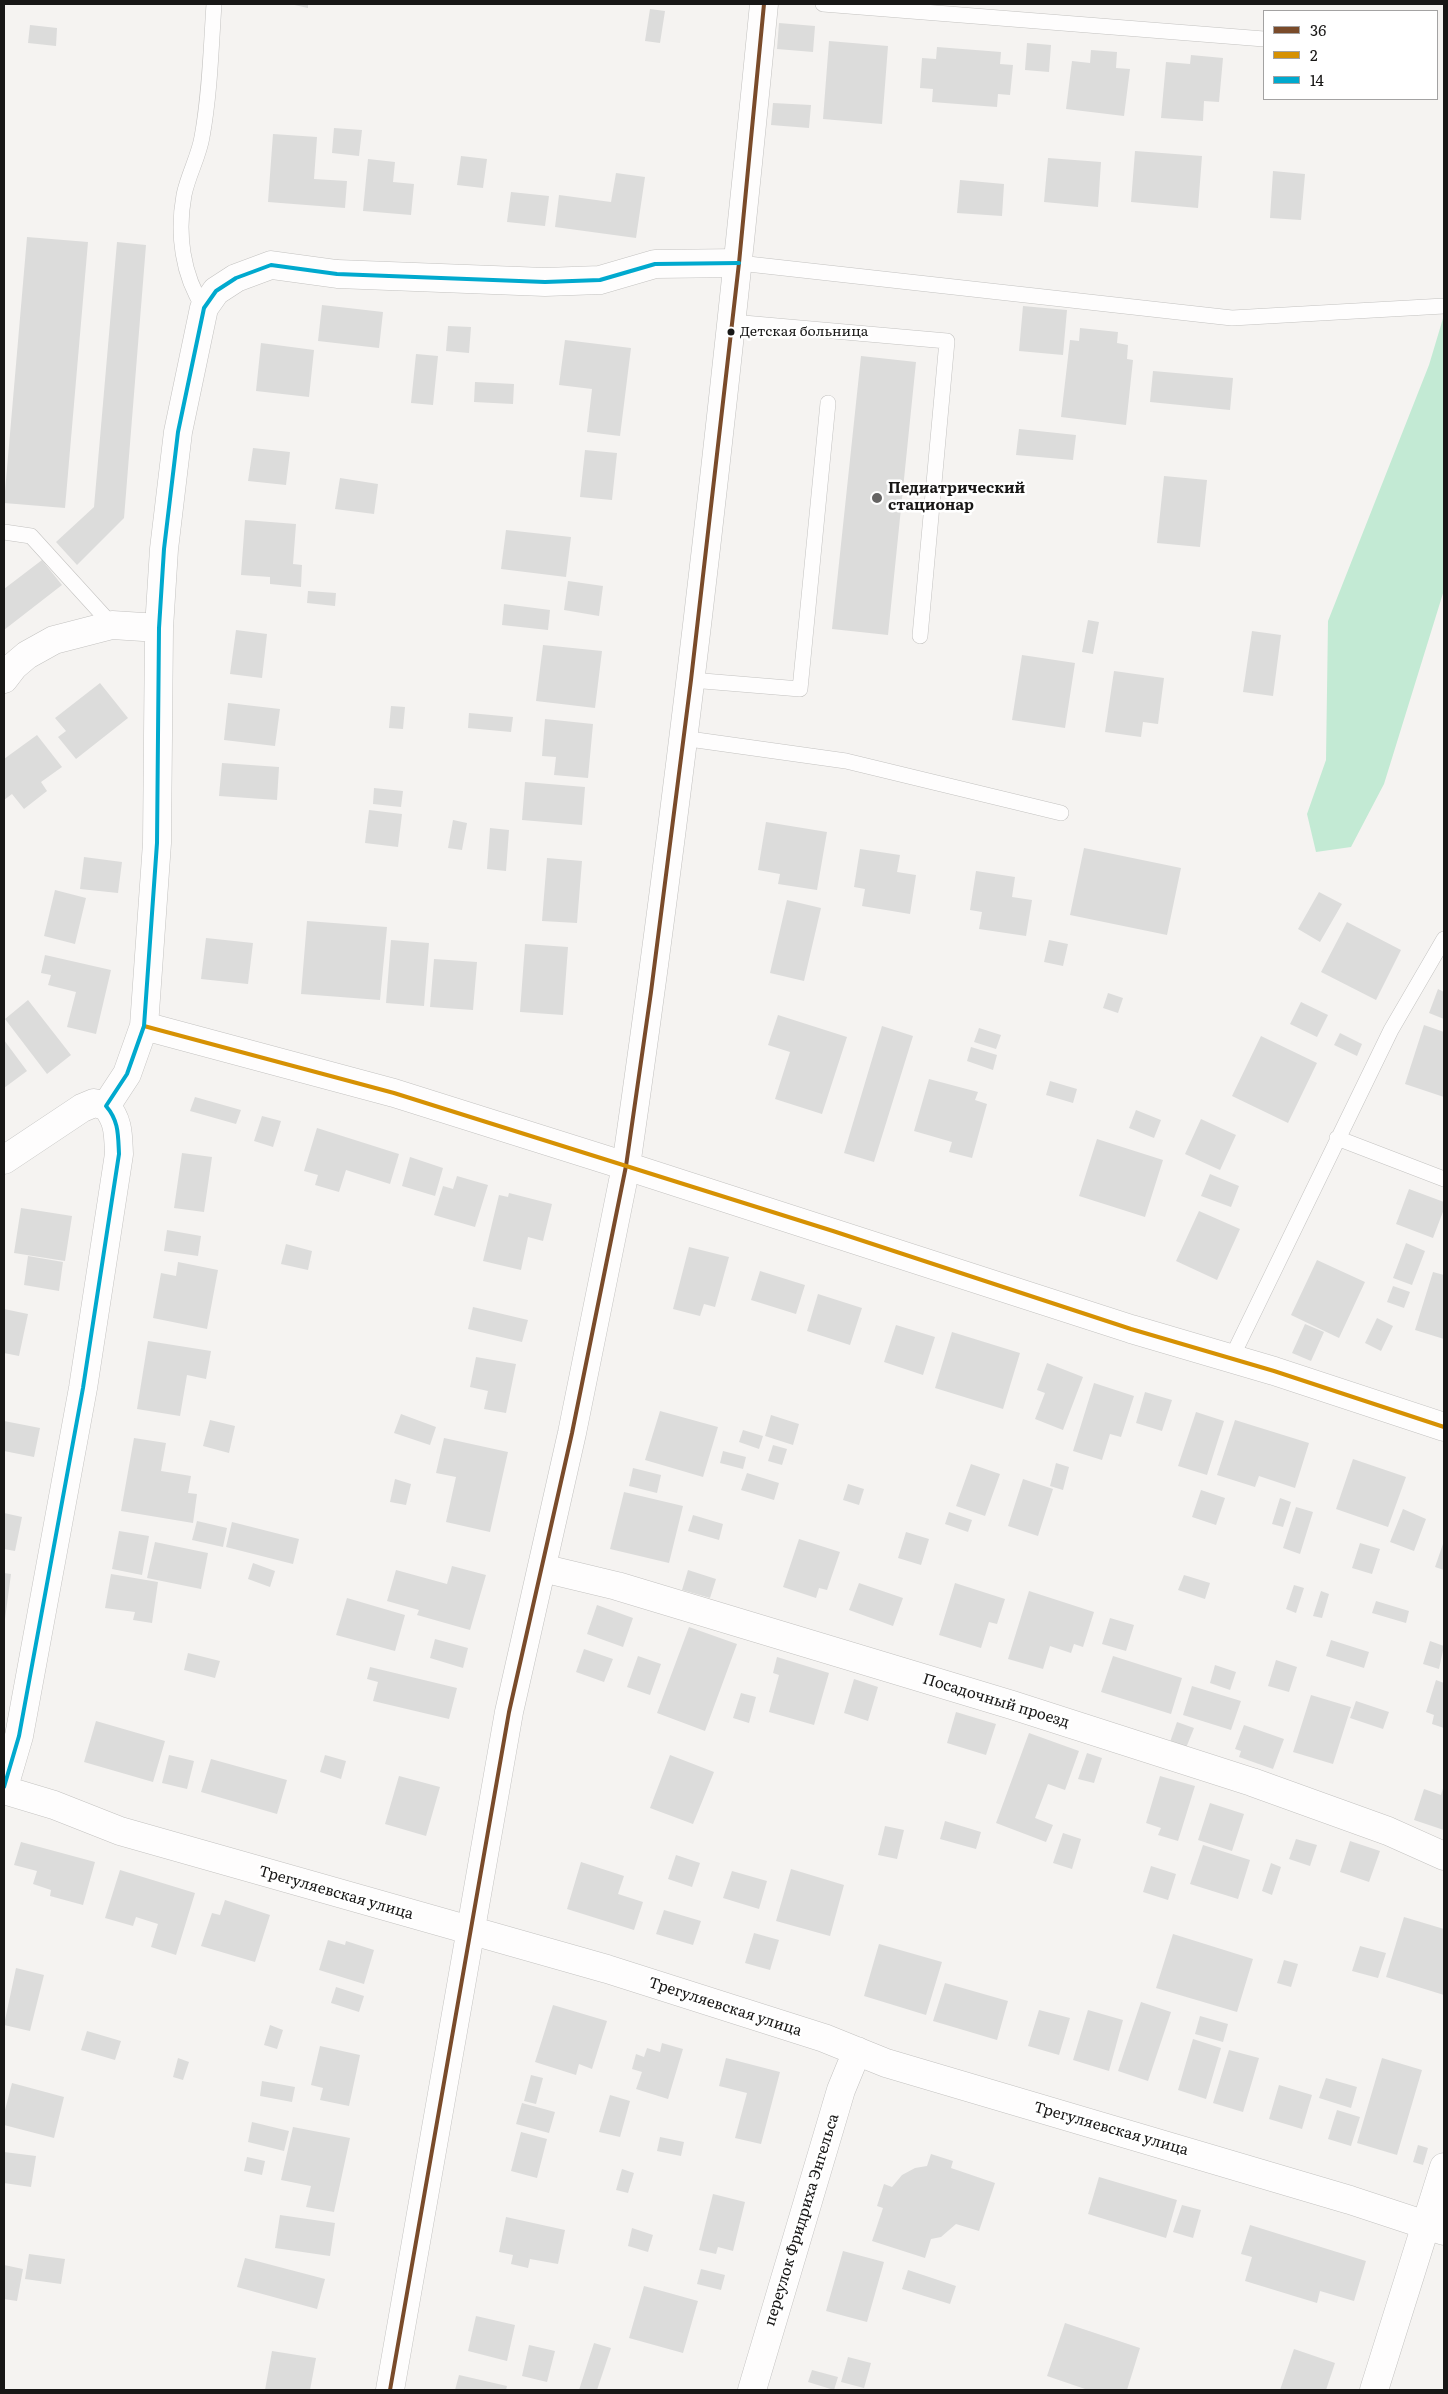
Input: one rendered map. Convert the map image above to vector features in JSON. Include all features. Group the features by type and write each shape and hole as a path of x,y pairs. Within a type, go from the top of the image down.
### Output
{"street":[{"path":"390,2390 509,1712 572,1433 626,1166 651,992 682,738 691,680 739,263 764,4"},
{"path":"106,1106 127,1074 144,1026 157,843 159,628 164,549 178,432 204,308 216,291 236,278 271,265 337,274 545,282 600,280 656,264 739,263"},
{"path":"4,679 14,666 40,646 54,640 112,625 159,628"},
{"path":"144,1026 394,1093 1444,1427"},
{"path":"4,1160 94,1102 106,1106 114,1115 117,1124 119,1154 78,1417 19,1736 4,1788"},
{"name":"Посадочный проезд","path":"542,1568 617,1586 1030,1711 1252,1782 1388,1831 1444,1856"},
{"name":"Трегуляевская улица","path":"4,1788 120,1831 399,1912 607,1969 824,2038 903,2068 1350,2200 1435,2228"},
{"name":"переулок Фридриха Энгельса","path":"752,2390 841,2090 857,2051"},
{"path":"1374,2390 1435,2228 1444,2167"}],"lane":[{"path":"204,308 192,290 190,283 184,260 181,225 184,194 202,139 208,94 214,4"},
{"path":"823,4 1263,38"},
{"path":"739,263 1232,318 1444,306"},
{"path":"732,322 947,341 920,636"},
{"path":"691,680 800,689 828,403"},
{"path":"4,532 31,536 112,625"},
{"path":"682,738 846,761 1061,813"},
{"path":"1231,1359 1391,1030 1444,939"},
{"path":"1337,1138 1444,1179"}],"green space":[{"path":"1444,315 1444,590 1384,784 1351,847 1316,852 1307,814 1326,760 1328,621 1429,365"}],"building":[{"path":"290,4 308,4 308,8"},
{"path":"650,9 665,11 660,43 645,41"},
{"path":"779,23 815,26 813,52 777,49"},
{"path":"30,25 57,28 56,46 28,43"},
{"path":"829,41 888,46 882,124 823,119"},
{"path":"1027,43 1051,45 1049,72 1025,70"},
{"path":"937,47 1001,52 1000,64 1013,65 1010,95 998,94 997,107 932,102 933,89 920,88 922,58 936,59"},
{"path":"1091,50 1117,52 1116,68 1130,69 1124,116 1066,109 1072,61 1090,63"},
{"path":"1191,55 1223,58 1219,102 1204,101 1203,121 1161,118 1166,62 1190,64"},
{"path":"773,103 811,105 809,128 771,125"},
{"path":"334,128 362,130 359,156 332,153"},
{"path":"273,134 317,137 314,179 347,181 345,208 268,202"},
{"path":"1135,151 1202,156 1198,208 1131,202"},
{"path":"461,156 487,159 483,188 457,185"},
{"path":"1048,158 1101,162 1098,207 1044,202"},
{"path":"368,159 395,162 393,182 414,184 411,215 363,211"},
{"path":"1273,171 1305,174 1301,220 1270,218"},
{"path":"616,173 645,177 636,238 555,227 559,195 611,202"},
{"path":"960,180 1004,184 1002,216 957,213"},
{"path":"511,192 549,196 545,226 507,222"},
{"path":"27,237 88,242 65,508 4,503"},
{"path":"117,242 146,245 124,518 77,565 56,542 94,507"},
{"path":"322,305 383,312 379,348 318,341"},
{"path":"1023,306 1067,310 1063,355 1019,351"},
{"path":"448,326 471,327 469,353 446,351"},
{"path":"1080,328 1118,332 1117,343 1128,345 1127,359 1133,360 1126,425 1061,417 1070,340 1079,341"},
{"path":"565,340 631,348 620,436 587,432 592,389 559,385"},
{"path":"261,343 314,350 309,397 256,391"},
{"path":"416,354 438,356 433,405 411,403"},
{"path":"861,356 916,362 888,635 832,629"},
{"path":"1153,371 1233,378 1230,410 1150,402"},
{"path":"475,382 514,384 513,404 474,402"},
{"path":"1019,429 1076,435 1073,460 1016,455"},
{"path":"253,448 290,452 286,485 248,481"},
{"path":"585,450 617,453 612,500 580,497"},
{"path":"1164,476 1207,480 1200,547 1157,543"},
{"path":"340,478 378,484 374,514 335,509"},
{"path":"245,520 296,524 293,564 302,565 301,587 270,584 270,577 241,575"},
{"path":"506,530 571,537 566,577 501,569"},
{"path":"42,560 62,585 4,630 4,589"},
{"path":"568,581 603,586 599,616 564,610"},
{"path":"308,591 336,593 335,606 307,603"},
{"path":"504,604 550,610 548,630 502,625"},
{"path":"1088,620 1099,622 1093,654 1082,652"},
{"path":"236,630 267,634 262,678 230,674"},
{"path":"1252,631 1281,635 1273,696 1243,692"},
{"path":"543,645 602,651 595,708 536,701"},
{"path":"1022,655 1075,663 1065,728 1012,720"},
{"path":"1114,671 1164,678 1158,724 1143,722 1141,737 1105,732"},
{"path":"100,683 128,718 76,759 58,737 66,731 55,718"},
{"path":"228,703 280,709 275,746 224,740"},
{"path":"391,706 405,707 403,729 389,728"},
{"path":"469,713 513,717 511,732 468,728"},
{"path":"545,719 593,724 588,778 554,775 556,757 542,756"},
{"path":"37,735 62,767 41,782 47,791 24,809 12,794 4,800 4,759"},
{"path":"222,763 279,767 277,800 219,796"},
{"path":"525,782 585,787 582,825 522,820"},
{"path":"374,788 403,791 401,807 373,804"},
{"path":"369,810 402,814 398,847 365,843"},
{"path":"453,820 467,823 462,850 448,848"},
{"path":"766,822 827,832 817,890 778,884 780,874 758,870"},
{"path":"490,828 509,830 506,871 487,869"},
{"path":"1084,848 1181,868 1167,935 1070,915"},
{"path":"860,849 900,855 897,872 916,875 910,914 862,906 865,889 854,887"},
{"path":"84,857 122,862 118,893 80,889"},
{"path":"547,858 582,861 577,923 542,921"},
{"path":"976,871 1015,877 1012,897 1032,900 1026,936 979,929 982,912 970,910"},
{"path":"55,890 86,898 75,944 44,936"},
{"path":"1319,892 1342,904 1320,942 1298,929"},
{"path":"787,900 821,908 804,981 770,973"},
{"path":"307,921 387,927 380,1000 301,994"},
{"path":"1347,922 1401,950 1376,1000 1321,972"},
{"path":"206,938 253,943 248,984 201,979"},
{"path":"391,940 429,943 424,1006 386,1003"},
{"path":"1049,940 1068,944 1063,966 1044,962"},
{"path":"525,944 568,947 563,1015 520,1012"},
{"path":"45,955 111,970 96,1034 67,1027 76,992 48,985 51,975 41,973"},
{"path":"434,959 477,962 473,1010 430,1007"},
{"path":"1438,989 1444,992 1444,1019 1429,1013"},
{"path":"1108,993 1123,998 1118,1013 1103,1008"},
{"path":"28,1000 71,1055 47,1074 5,1019"},
{"path":"1301,1002 1328,1015 1317,1037 1290,1024"},
{"path":"778,1015 847,1037 822,1114 775,1099 790,1052 768,1045"},
{"path":"1424,1025 1444,1032 1444,1097 1405,1084"},
{"path":"882,1026 913,1036 874,1162 844,1153"},
{"path":"979,1028 1001,1035 996,1049 974,1042"},
{"path":"1340,1033 1362,1044 1357,1056 1334,1045"},
{"path":"1261,1036 1317,1063 1288,1123 1232,1096"},
{"path":"4,1040 27,1071 4,1088"},
{"path":"971,1047 997,1055 993,1070 967,1061"},
{"path":"929,1079 978,1092 975,1100 987,1104 972,1158 949,1152 952,1142 914,1131"},
{"path":"1050,1081 1077,1089 1073,1103 1046,1095"},
{"path":"195,1097 241,1110 236,1124 190,1111"},
{"path":"1136,1110 1161,1120 1154,1138 1129,1128"},
{"path":"262,1116 281,1121 273,1147 254,1141"},
{"path":"1201,1119 1236,1135 1220,1170 1185,1154"},
{"path":"317,1128 399,1154 390,1184 346,1170 339,1192 315,1185 318,1175 304,1171"},
{"path":"1097,1139 1163,1160 1145,1217 1079,1196"},
{"path":"182,1153 212,1157 204,1212 174,1208"},
{"path":"410,1157 443,1168 435,1196 402,1186"},
{"path":"1210,1174 1239,1186 1231,1207 1201,1196"},
{"path":"457,1176 488,1185 475,1227 434,1215 443,1186 453,1189"},
{"path":"1409,1189 1444,1202 1444,1209 1433,1238 1396,1224"},
{"path":"509,1193 552,1204 543,1241 528,1237 521,1270 483,1261 499,1195 508,1197"},
{"path":"21,1208 72,1216 65,1261 14,1253"},
{"path":"1199,1211 1240,1229 1217,1280 1176,1261"},
{"path":"167,1230 201,1236 198,1256 164,1251"},
{"path":"1406,1243 1425,1251 1412,1285 1393,1278"},
{"path":"286,1244 312,1251 308,1270 281,1264"},
{"path":"689,1247 729,1257 715,1307 704,1304 700,1316 673,1309"},
{"path":"28,1256 63,1262 59,1291 24,1285"},
{"path":"1317,1260 1365,1282 1339,1338 1291,1315"},
{"path":"178,1262 218,1270 207,1329 153,1318 161,1273 176,1276"},
{"path":"760,1271 805,1285 796,1314 751,1300"},
{"path":"1433,1272 1444,1275 1444,1339 1415,1330"},
{"path":"1393,1286 1410,1292 1404,1308 1387,1302"},
{"path":"818,1294 862,1308 850,1345 807,1331"},
{"path":"473,1307 528,1320 522,1342 468,1329"},
{"path":"4,1309 28,1314 19,1356 4,1353"},
{"path":"1377,1318 1393,1326 1381,1351 1365,1343"},
{"path":"1305,1324 1324,1332 1311,1361 1292,1353"},
{"path":"896,1325 935,1337 923,1375 884,1362"},
{"path":"952,1332 1020,1353 1003,1409 935,1388"},
{"path":"148,1341 211,1351 206,1379 187,1375 180,1416 137,1409"},
{"path":"476,1357 516,1364 506,1413 484,1409 488,1391 470,1387"},
{"path":"1047,1363 1083,1377 1063,1430 1035,1419 1045,1393 1037,1390"},
{"path":"1094,1383 1134,1396 1121,1437 1110,1434 1102,1460 1073,1451"},
{"path":"1145,1392 1172,1400 1162,1431 1136,1423"},
{"path":"660,1411 718,1427 703,1477 645,1460"},
{"path":"1196,1412 1224,1421 1207,1475 1178,1466"},
{"path":"401,1414 436,1427 430,1445 394,1433"},
{"path":"771,1415 799,1424 793,1445 765,1436"},
{"path":"210,1420 235,1426 229,1453 203,1446"},
{"path":"1235,1420 1309,1443 1295,1488 1259,1476 1255,1487 1217,1475"},
{"path":"4,1421 40,1428 34,1457 4,1451"},
{"path":"743,1430 763,1436 759,1449 739,1442"},
{"path":"134,1438 166,1443 161,1471 191,1476 188,1493 197,1494 193,1523 121,1511"},
{"path":"444,1438 508,1452 490,1532 446,1522 456,1477 436,1473"},
{"path":"773,1445 787,1449 782,1465 768,1461"},
{"path":"723,1451 746,1457 743,1469 720,1463"},
{"path":"1353,1459 1406,1477 1388,1527 1336,1509"},
{"path":"1056,1463 1069,1467 1063,1490 1050,1486"},
{"path":"971,1464 1000,1474 985,1516 956,1506"},
{"path":"633,1468 661,1475 657,1493 629,1486"},
{"path":"747,1473 779,1483 774,1500 741,1490"},
{"path":"395,1479 411,1484 406,1505 390,1502"},
{"path":"1023,1479 1053,1489 1038,1536 1008,1526"},
{"path":"848,1484 864,1489 859,1505 843,1500"},
{"path":"1201,1490 1225,1498 1216,1525 1192,1517"},
{"path":"624,1492 683,1506 669,1563 610,1549"},
{"path":"1280,1498 1291,1502 1283,1527 1272,1524"},
{"path":"1296,1507 1313,1512 1300,1554 1283,1548"},
{"path":"1403,1509 1426,1519 1414,1551 1390,1542"},
{"path":"949,1512 972,1520 968,1532 945,1524"},
{"path":"4,1513 22,1517 15,1551 4,1549"},
{"path":"693,1515 723,1524 719,1540 688,1531"},
{"path":"197,1521 227,1528 223,1547 192,1540"},
{"path":"232,1522 299,1539 293,1564 226,1547"},
{"path":"119,1531 149,1536 142,1575 112,1569"},
{"path":"906,1532 929,1539 921,1565 898,1558"},
{"path":"799,1539 840,1552 827,1590 819,1588 816,1598 783,1587"},
{"path":"1444,1541 1444,1570 1435,1567"},
{"path":"155,1542 208,1553 201,1589 147,1578"},
{"path":"1360,1543 1380,1549 1372,1574 1352,1568"},
{"path":"253,1563 275,1571 270,1587 248,1579"},
{"path":"452,1566 486,1575 470,1630 417,1615 419,1610 387,1601 396,1570 447,1584"},
{"path":"688,1570 716,1579 710,1598 682,1590"},
{"path":"4,1573 11,1574 5,1619 4,1619"},
{"path":"111,1574 158,1582 152,1623 133,1620 135,1612 105,1608"},
{"path":"1184,1575 1210,1583 1205,1599 1178,1590"},
{"path":"859,1583 903,1598 893,1626 849,1610"},
{"path":"955,1583 1005,1599 997,1624 989,1622 981,1648 939,1635"},
{"path":"1294,1585 1304,1588 1296,1613 1286,1609"},
{"path":"1029,1591 1094,1612 1083,1647 1074,1644 1071,1653 1050,1646 1043,1669 1008,1659"},
{"path":"1321,1591 1329,1594 1322,1618 1313,1616"},
{"path":"347,1598 405,1615 395,1651 336,1635"},
{"path":"1376,1601 1409,1611 1406,1623 1372,1613"},
{"path":"597,1605 633,1618 623,1647 587,1634"},
{"path":"1110,1618 1134,1625 1126,1651 1102,1644"},
{"path":"689,1627 737,1644 705,1731 657,1713"},
{"path":"435,1639 468,1648 463,1668 430,1658"},
{"path":"1331,1640 1369,1652 1364,1668 1326,1656"},
{"path":"1430,1641 1444,1646 1439,1669 1423,1664"},
{"path":"584,1649 613,1659 604,1682 576,1672"},
{"path":"188,1653 220,1661 215,1678 184,1670"},
{"path":"638,1656 661,1664 650,1695 627,1687"},
{"path":"1113,1656 1182,1678 1171,1714 1101,1692"},
{"path":"777,1657 829,1673 814,1725 769,1712 779,1675 773,1673"},
{"path":"1276,1660 1297,1667 1289,1692 1268,1686"},
{"path":"1215,1665 1236,1672 1230,1690 1210,1683"},
{"path":"370,1667 457,1688 449,1719 373,1701 378,1682 367,1679"},
{"path":"854,1679 878,1687 868,1721 844,1713"},
{"path":"1436,1680 1444,1683 1444,1728 1432,1724 1434,1715 1426,1712"},
{"path":"1192,1686 1241,1701 1231,1730 1183,1715"},
{"path":"741,1693 756,1697 749,1723 733,1718"},
{"path":"1311,1695 1351,1707 1333,1764 1293,1752"},
{"path":"1356,1701 1389,1712 1383,1729 1350,1718"},
{"path":"956,1712 996,1724 986,1755 947,1743"},
{"path":"96,1721 165,1741 153,1782 84,1762"},
{"path":"1177,1722 1194,1728 1186,1748 1170,1742"},
{"path":"1244,1725 1284,1739 1273,1769 1239,1757 1241,1751 1235,1749"},
{"path":"1029,1733 1079,1751 1065,1790 1048,1784 1035,1818 1053,1825 1046,1842 996,1823"},
{"path":"1087,1753 1102,1758 1094,1783 1078,1779"},
{"path":"169,1755 194,1761 187,1789 162,1783"},
{"path":"325,1755 346,1761 341,1779 320,1772"},
{"path":"670,1755 714,1772 693,1824 650,1808"},
{"path":"211,1759 287,1780 277,1814 201,1792"},
{"path":"399,1776 440,1787 426,1836 385,1824"},
{"path":"1160,1776 1195,1786 1178,1841 1158,1835 1161,1828 1146,1823"},
{"path":"1444,1785 1444,1830 1414,1820 1424,1789 1441,1795"},
{"path":"1210,1803 1244,1814 1232,1851 1198,1840"},
{"path":"945,1821 981,1832 976,1849 940,1839"},
{"path":"885,1826 904,1830 897,1859 878,1855"},
{"path":"1063,1833 1081,1839 1072,1869 1053,1863"},
{"path":"1296,1839 1317,1845 1310,1866 1289,1859"},
{"path":"1350,1841 1380,1851 1369,1882 1340,1872"},
{"path":"21,1842 95,1862 83,1905 50,1896 51,1890 33,1884 37,1871 14,1865"},
{"path":"1203,1845 1250,1860 1238,1899 1190,1884"},
{"path":"676,1855 700,1863 692,1887 668,1879"},
{"path":"581,1862 624,1876 618,1894 643,1902 634,1930 567,1909"},
{"path":"1271,1863 1281,1867 1272,1895 1262,1891"},
{"path":"1151,1866 1176,1874 1168,1900 1143,1892"},
{"path":"791,1869 844,1885 830,1936 776,1921"},
{"path":"120,1870 195,1893 176,1955 151,1947 158,1924 136,1917 133,1926 105,1918"},
{"path":"732,1871 767,1881 759,1909 723,1898"},
{"path":"225,1900 270,1915 255,1962 201,1946 212,1913 220,1915"},
{"path":"664,1910 701,1921 693,1945 656,1934"},
{"path":"1404,1917 1444,1929 1444,1995 1386,1977"},
{"path":"754,1933 779,1940 770,1970 745,1963"},
{"path":"1173,1934 1253,1959 1237,2012 1156,1988"},
{"path":"328,1940 345,1945 346,1941 374,1950 364,1984 319,1970"},
{"path":"879,1944 942,1962 926,2015 864,1996"},
{"path":"1360,1946 1386,1953 1378,1978 1352,1971"},
{"path":"1284,1960 1298,1964 1291,1987 1277,1983"},
{"path":"16,1968 44,1975 30,2031 4,2025"},
{"path":"945,1983 1008,2001 997,2040 933,2021"},
{"path":"336,1987 364,1996 359,2012 331,2003"},
{"path":"1141,2002 1171,2012 1148,2081 1118,2071"},
{"path":"553,2005 607,2021 592,2069 579,2064 576,2075 535,2062"},
{"path":"1039,2010 1070,2018 1059,2055 1028,2046"},
{"path":"1088,2010 1123,2020 1109,2071 1073,2060"},
{"path":"1200,2016 1228,2024 1223,2042 1195,2034"},
{"path":"270,2025 283,2030 277,2049 264,2045"},
{"path":"87,2031 121,2041 115,2060 81,2050"},
{"path":"1193,2039 1221,2048 1206,2099 1178,2090"},
{"path":"662,2043 683,2049 668,2099 636,2089 642,2072 632,2069 636,2054 644,2057 647,2048 660,2052"},
{"path":"320,2046 360,2055 349,2106 320,2100 323,2088 311,2085"},
{"path":"1229,2050 1259,2058 1243,2112 1213,2103"},
{"path":"178,2058 189,2062 183,2080 173,2077"},
{"path":"726,2058 780,2072 761,2144 735,2138 747,2093 719,2086"},
{"path":"1382,2058 1422,2070 1397,2155 1357,2143"},
{"path":"531,2075 543,2078 536,2104 524,2101"},
{"path":"1326,2078 1357,2087 1351,2108 1319,2098"},
{"path":"262,2081 295,2087 292,2102 260,2096"},
{"path":"12,2083 64,2097 54,2138 4,2125 4,2114"},
{"path":"1279,2085 1312,2095 1302,2129 1269,2119"},
{"path":"610,2095 630,2101 620,2137 599,2132"},
{"path":"522,2103 555,2112 549,2133 516,2124"},
{"path":"1337,2110 1360,2117 1351,2146 1328,2139"},
{"path":"252,2122 289,2131 284,2151 248,2142"},
{"path":"293,2127 350,2138 334,2212 306,2207 311,2186 281,2180"},
{"path":"521,2132 547,2139 537,2178 511,2171"},
{"path":"660,2137 684,2142 681,2156 657,2151"},
{"path":"1418,2145 1428,2148 1423,2165 1413,2162"},
{"path":"4,2152 36,2156 31,2187 4,2183"},
{"path":"931,2154 953,2161 951,2168 995,2183 979,2231 956,2224 941,2237 931,2239 925,2258 872,2241 883,2208 877,2206 884,2184 892,2187 902,2175 915,2168 927,2166"},
{"path":"247,2157 265,2161 262,2175 244,2171"},
{"path":"622,2169 634,2173 628,2193 616,2190"},
{"path":"1099,2177 1177,2200 1166,2238 1088,2214"},
{"path":"713,2194 745,2202 733,2251 718,2247 716,2254 699,2250"},
{"path":"1182,2205 1201,2210 1193,2238 1173,2232"},
{"path":"280,2215 335,2223 330,2256 275,2248"},
{"path":"506,2217 565,2230 558,2264 530,2259 528,2268 511,2264 513,2255 499,2252"},
{"path":"1250,2225 1366,2261 1354,2301 1320,2291 1317,2303 1245,2281 1252,2257 1241,2254"},
{"path":"632,2228 653,2235 648,2252 628,2246"},
{"path":"843,2251 884,2262 867,2322 826,2311"},
{"path":"29,2254 65,2259 61,2284 25,2279"},
{"path":"245,2258 325,2279 317,2309 237,2287"},
{"path":"4,2265 23,2269 17,2301 4,2299"},
{"path":"701,2269 725,2275 721,2290 697,2284"},
{"path":"908,2270 956,2286 950,2304 902,2289"},
{"path":"644,2286 698,2301 683,2353 629,2338"},
{"path":"476,2316 515,2325 507,2361 468,2351"},
{"path":"1065,2323 1140,2348 1127,2390 1088,2390 1047,2376"},
{"path":"594,2343 611,2348 597,2390 579,2390"},
{"path":"529,2345 555,2351 547,2382 522,2376"},
{"path":"1294,2349 1335,2363 1326,2390 1280,2390"},
{"path":"272,2351 316,2358 310,2390 265,2390"},
{"path":"848,2357 871,2363 864,2388 841,2382"},
{"path":"812,2370 838,2377 834,2390 808,2382"},
{"path":"459,2375 507,2386 506,2390 455,2390"}],"transit line":[{"name":"36","path":"390,2390 509,1712 572,1433 626,1166 651,992 691,680 739,263 764,4"},
{"name":"14","path":"4,1787 19,1736 83,1388 119,1154 116,1123 106,1106 127,1074 144,1026 157,843 159,628 164,549 178,432 204,308 216,291 236,278 271,265 337,274 545,282 600,280 655,264 739,263"},
{"name":"2","path":"144,1026 394,1093 833,1231 1131,1329 1274,1371 1444,1427"}],"place":[{"name":"Детская больница","path":"731,332"},
{"name":"Педиатрический стационар","path":"877,498"}]}
